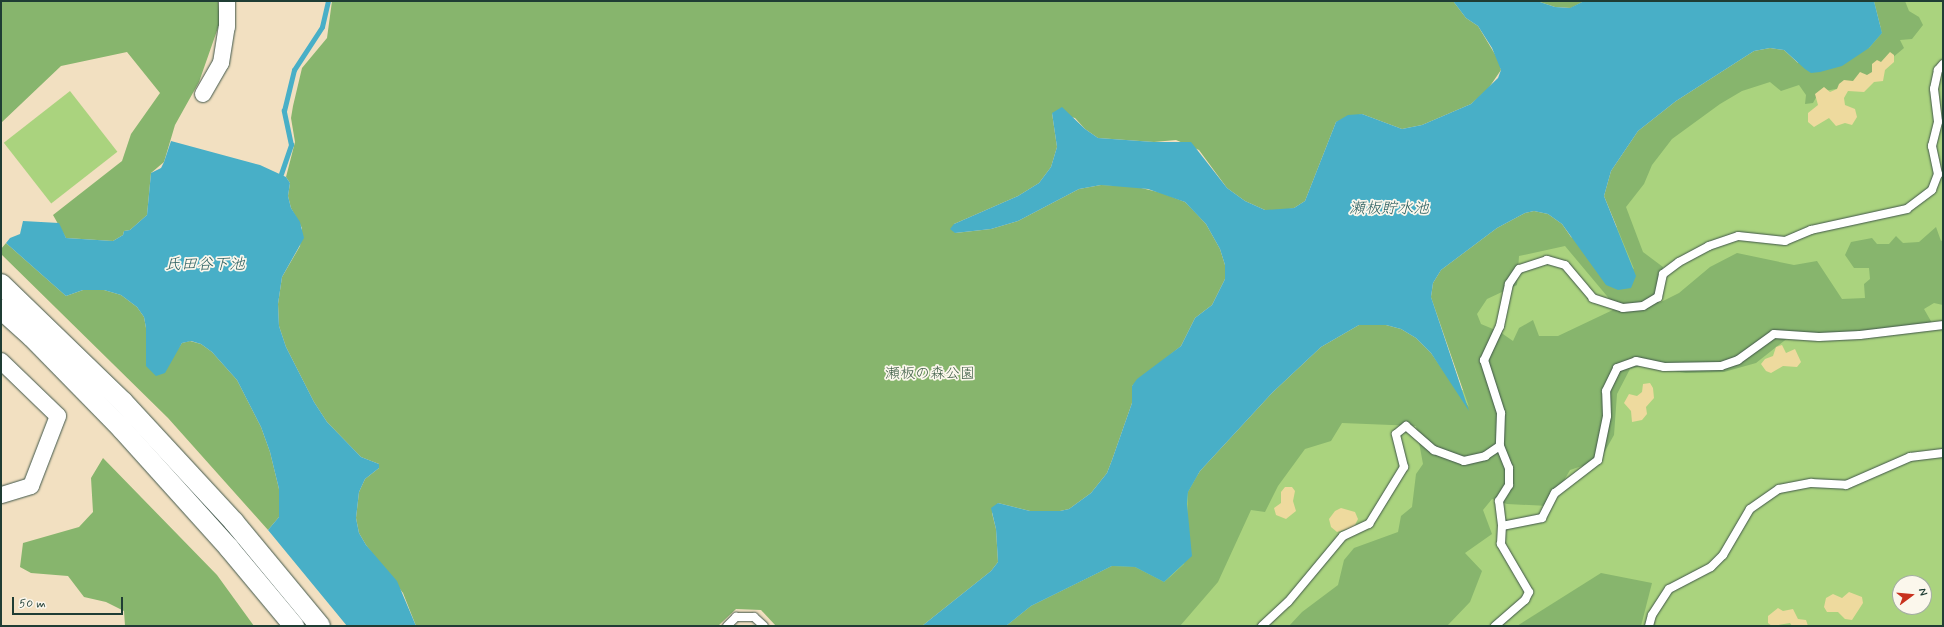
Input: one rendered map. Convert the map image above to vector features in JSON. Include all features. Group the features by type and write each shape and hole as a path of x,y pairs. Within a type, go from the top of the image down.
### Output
{"street":[{"path":"203,94 220,64 228,27 227,1"},
{"path":"1,284 123,402 234,522 320,626"},
{"path":"1,309 32,337 122,429 229,548 294,626"},
{"path":"1,360 58,416 31,486 1,495"}],"lane":[{"path":"1495,626 1525,600 1529,592 1501,544 1502,526 1499,501 1508,485 1510,468 1500,446 1501,413 1484,360 1500,326 1510,284 1519,270 1547,260 1565,265 1593,298 1623,308 1643,306 1658,297 1663,274 1679,262 1709,246 1738,236 1785,242 1811,230 1907,209 1932,190 1938,174 1932,146 1938,122 1934,89 1938,70 1943,64"},
{"path":"1502,526 1542,518 1555,493 1598,460 1607,416 1606,391 1617,368 1636,361 1664,367 1721,366 1738,360 1774,334 1819,337 1860,335 1943,324"},
{"path":"1262,626 1288,602 1343,536 1369,524 1404,467 1396,434 1406,426 1434,450 1464,461 1485,456 1500,446"},
{"path":"1649,626 1652,615 1669,589 1711,567 1723,555 1750,509 1779,489 1811,483 1846,485 1910,457 1943,453"},
{"path":"727,626 736,617 754,617 764,626"}],"green space":[{"path":"1,1 218,1 220,22 199,82 175,125 164,162 151,173 147,215 130,230 124,231 123,235 113,241 66,238 53,215 122,161 131,134 160,93 127,52 61,66 1,123"},
{"name":"瀬板の森公園","path":"332,1 1453,1 1466,18 1478,26 1499,61 1501,70 1488,89 1471,104 1422,125 1402,129 1362,114 1336,122 1305,201 1294,208 1279,211 1265,210 1245,201 1227,188 1199,150 1176,140 1154,142 1098,138 1085,129 1075,118 1052,113 1057,147 1051,167 1039,183 1018,196 954,224 955,233 991,229 1018,221 1079,189 1101,185 1133,186 1162,193 1185,202 1192,209 1206,224 1220,249 1225,265 1225,279 1212,305 1195,318 1181,346 1132,386 1132,403 1112,460 1107,473 1091,493 1069,509 1060,511 1030,511 998,503 992,513 996,529 998,562 991,571 922,626 776,626 761,610 736,609 718,626 416,626 403,593 366,545 359,533 356,518 359,492 365,479 379,468 379,464 361,457 327,422 314,402 286,347 279,326 278,304 282,277 300,246 302,228 291,208 288,196 290,183 286,177 295,142 291,118 302,68 327,38"},
{"path":"1537,1 1584,1 1571,8 1555,7"},
{"path":"1874,1 1943,1 1943,626 1006,626 1031,606 1112,566 1240,430 1463,390 1431,297 1441,270 1617,227 1638,131 1881,27"},
{"path":"1874,1 1905,1 1909,11 1919,17 1923,25 1912,39 1900,40 1904,48 1879,69 1847,87 1819,92 1813,103 1805,104 1806,95 1799,85 1781,91 1770,82 1742,91 1720,104 1672,139 1652,165 1644,184 1626,207 1643,252 1663,267 1659,303 1679,293 1710,267 1737,253 1794,265 1817,261 1842,299 1865,298 1864,284 1870,279 1869,268 1854,268 1845,255 1851,242 1872,238 1877,244 1889,244 1896,236 1903,243 1919,242 1936,227 1941,241 1943,240 1943,305 1934,303 1924,309 1932,323 1928,330 1789,337 1756,363 1724,372 1686,373 1660,369 1649,364 1630,369 1617,394 1614,435 1600,460 1570,470 1549,506 1507,504 1492,499 1483,510 1492,534 1465,553 1482,571 1470,602 1447,626 1289,626 1302,612 1338,585 1344,560 1354,548 1398,532 1401,516 1412,507 1416,474 1423,464 1416,426 1342,423 1331,441 1305,449 1278,486 1265,512 1251,510 1218,582 1180,626 1006,626 1031,606 1112,566 1135,567 1164,582 1170,577 1184,564 1190,538 1187,521 1188,492 1200,471 1273,392 1321,347 1359,325 1386,325 1401,329 1416,338 1431,353 1469,407 1431,297 1433,283 1441,270 1497,228 1525,213 1534,211 1548,214 1562,224 1571,237 1634,269 1604,196 1611,171 1638,131 1676,101 1754,51 1770,48 1784,50 1798,63 1869,48 1882,33","holes":["1565,246 1617,308 1558,336 1539,336 1533,320 1519,328 1513,341 1500,332 1481,324 1477,314 1487,299 1517,285 1519,256"]},
{"path":"70,91 117,152 51,203 4,143"},
{"path":"6,243 66,296 83,290 104,290 121,295 137,307 144,317 146,328 146,366 173,356 182,343 190,341 201,344 212,352 237,380 261,427 270,452 279,489 279,517 268,530 168,418 1,254 1,249"},
{"path":"103,458 217,575 254,626 125,626 124,611 106,602 84,597 68,576 31,573 20,567 23,543 79,527 93,512 91,478"},
{"path":"1601,573 1652,583 1641,626 1517,626"}],"sand":[{"path":"1890,52 1894,55 1894,62 1885,70 1883,81 1874,82 1864,92 1848,91 1844,98 1845,105 1855,109 1857,117 1852,125 1845,123 1836,126 1829,118 1814,127 1808,122 1808,113 1818,105 1815,94 1824,87 1830,92 1837,89 1839,84 1844,80 1853,81 1860,72 1867,75 1872,72 1872,64 1877,60 1881,62"},
{"path":"1782,345 1786,353 1795,349 1801,362 1797,367 1783,366 1771,373 1766,371 1761,364 1765,359 1773,356 1776,347"},
{"path":"1650,383 1653,388 1654,398 1646,407 1647,414 1642,420 1632,422 1631,411 1624,403 1629,394 1637,396 1642,392 1643,384"},
{"path":"1285,487 1292,487 1295,491 1293,501 1296,511 1286,519 1276,515 1274,508 1281,503 1281,492"},
{"path":"1341,508 1355,512 1358,519 1354,527 1337,532 1331,527 1329,519 1335,511"},
{"path":"1849,592 1862,597 1863,603 1852,620 1845,619 1838,612 1827,612 1824,607 1826,598 1833,594 1842,598"},
{"path":"1778,608 1783,611 1793,609 1798,619 1806,620 1808,626 1792,626 1790,623 1772,626 1768,623 1768,616"}],"water":[{"name":"瀬板貯水池","path":"1453,1 1537,1 1555,7 1570,8 1584,1 1874,1 1882,33 1869,48 1842,66 1820,72 1811,73 1784,50 1770,48 1754,51 1676,101 1638,131 1611,171 1604,196 1636,276 1631,288 1618,290 1606,285 1562,224 1548,214 1534,211 1525,213 1497,228 1441,270 1433,283 1431,297 1469,411 1431,353 1416,338 1401,329 1386,325 1359,325 1321,347 1273,392 1200,471 1188,492 1187,504 1192,556 1164,582 1135,567 1112,566 1031,606 1006,626 922,626 991,571 998,562 996,529 991,508 998,503 1030,511 1060,511 1069,509 1091,493 1107,473 1112,460 1132,403 1132,386 1137,379 1181,346 1195,318 1212,305 1225,279 1225,265 1220,249 1206,224 1185,202 1148,189 1101,185 1079,189 1018,221 991,229 955,233 950,229 954,224 1018,196 1039,183 1051,167 1057,147 1052,113 1062,107 1085,129 1098,138 1154,142 1191,142 1227,188 1245,201 1265,210 1294,208 1305,201 1336,122 1348,115 1362,114 1402,129 1422,125 1471,104 1498,78 1501,70 1492,48 1478,26 1466,18"},
{"name":"氏田谷下池","path":"171,141 260,165 286,177 290,183 288,196 291,208 300,222 304,238 282,277 278,304 279,326 286,347 314,402 327,422 361,457 379,464 379,468 365,479 359,492 356,518 359,533 366,545 397,581 416,626 347,626 268,530 279,517 279,489 270,452 261,427 237,380 212,352 201,344 191,341 182,343 165,373 156,376 146,366 146,328 144,317 137,307 121,295 104,290 83,290 66,296 6,243 10,238 20,234 23,221 59,223 66,238 113,241 123,235 124,231 130,230 147,215 151,173 161,168"}],"waterway":[{"path":"281,174 291,145 284,111 294,70 322,27 328,1"}]}
